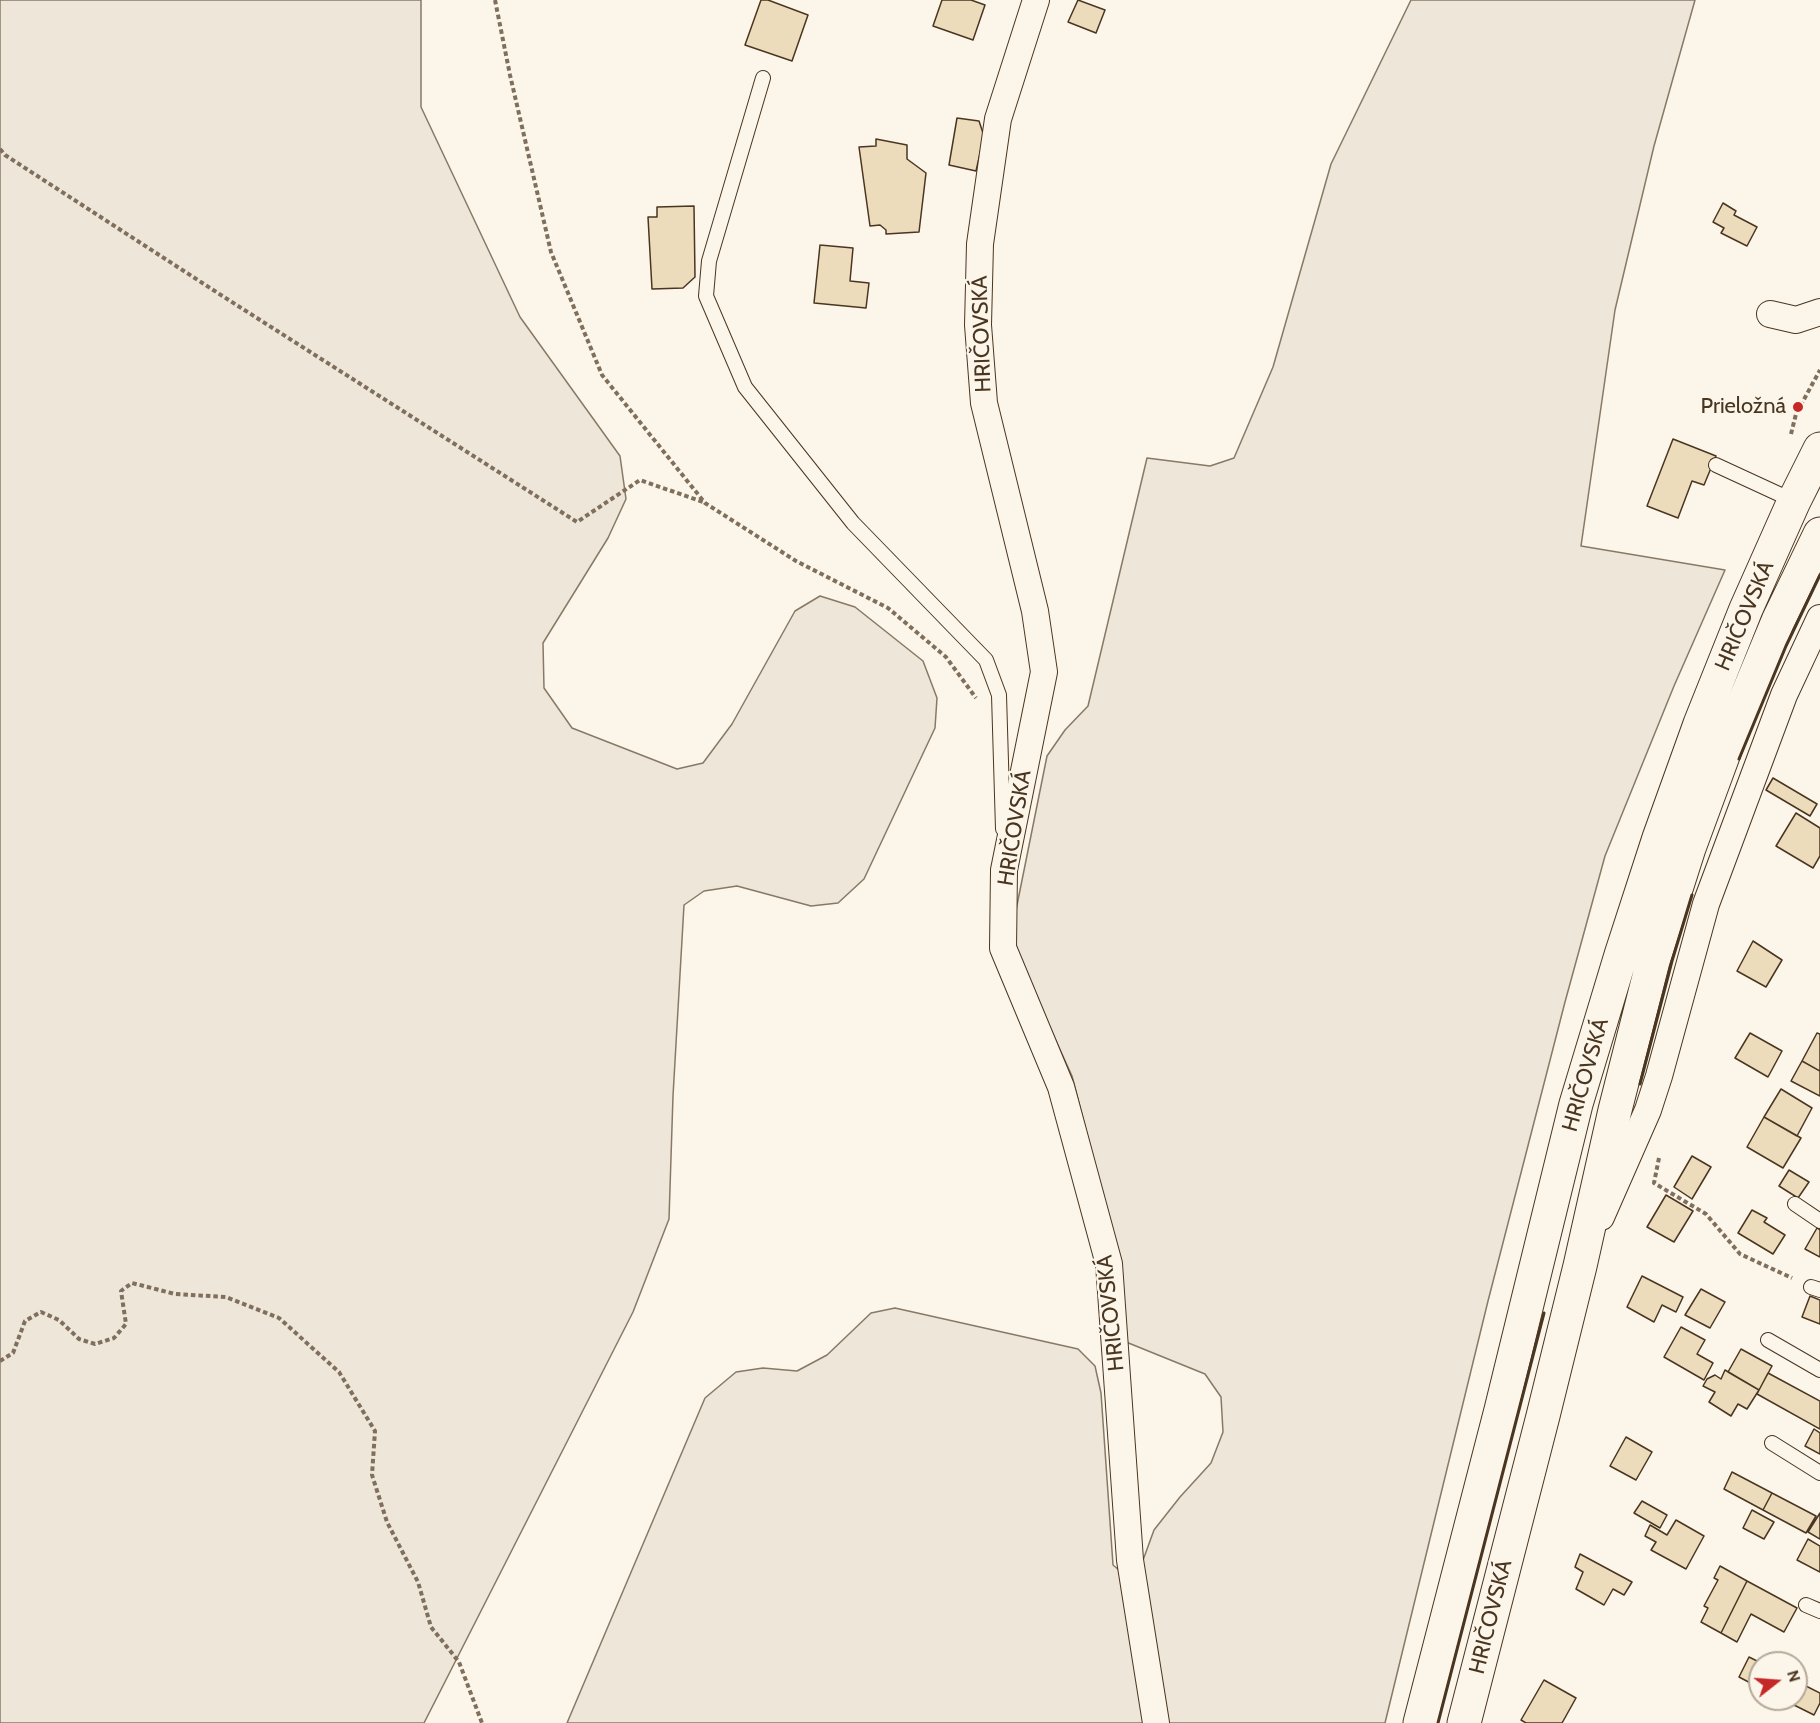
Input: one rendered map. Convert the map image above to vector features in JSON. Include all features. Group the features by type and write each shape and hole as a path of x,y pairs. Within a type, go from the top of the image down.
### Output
{"main road":[{"name":"HRIČOVSKÁ","path":"1420,1723 1501,1410 1576,1104 1621,955 1659,838 1700,724 1746,609 1820,449"},
{"name":"HRIČOVSKÁ","path":"1464,1723 1543,1416 1650,972 1689,848 1731,734 1778,621 1820,534"}],"street":[{"name":"HRIČOVSKÁ","path":"1036,0 998,119 980,244 978,325 984,403 1035,611 1044,672 1004,870 1003,948 1061,1087 1109,1264 1130,1560 1156,1723"},
{"path":"1770,314 1796,320 1820,312"},
{"name":"HRIČOVSKÁ","path":"1580,1266 1648,1110 1706,904 1784,695 1820,618"}],"lane":[{"path":"763,78 709,261 706,296 745,387 853,523 986,660 999,695 1004,870"},
{"path":"1716,465 1794,501"},
{"path":"1795,1204 1820,1221"},
{"path":"1768,1341 1820,1370"},
{"path":"1772,1443 1820,1473"},
{"path":"1806,1605 1820,1611"}],"path":[{"path":"495,0 551,252 602,375 705,503"},
{"path":"0,149 224,297 577,522 640,480 705,503 796,561 888,608 946,657 1001,731"},
{"path":"1648,1110 1663,1139 1654,1183 1706,1214 1740,1254 1815,1288"},
{"path":"0,1361 13,1353 25,1321 41,1312 59,1320 79,1339 95,1344 114,1338 126,1324 121,1291 132,1282 175,1294 226,1297 279,1318 339,1372 375,1431 372,1475 387,1522 418,1582 431,1627 459,1662 482,1723"}],"shaded area":[{"path":"0,0 421,0 421,107 520,317 620,456 626,499 608,538 543,643 544,688 572,728 677,769 703,763 732,724 795,611 820,596 855,607 923,661 937,698 935,728 864,879 838,903 811,906 737,886 704,891 684,905 673,1096 669,1219 633,1312 424,1723 0,1723"},
{"path":"1411,0 1695,0 1654,146 1615,310 1581,546 1725,570 1674,686 1605,856 1488,1301 1385,1723 567,1723 705,1398 736,1372 763,1368 797,1371 827,1355 871,1313 895,1308 1078,1349 1095,1366 1101,1393 1113,1565 1125,1575 1142,1563 1154,1530 1211,1463 1223,1432 1221,1397 1205,1374 1126,1342 1120,1262 1072,1076 1016,953 1014,920 1047,756 1065,730 1088,706 1147,458 1210,466 1234,458 1273,367 1331,164"}],"building":[{"path":"761,0 768,0 808,15 792,61 745,45"},
{"path":"942,0 971,0 985,5 973,40 933,26"},
{"path":"1078,0 1105,10 1096,33 1068,22"},
{"path":"957,118 979,121 984,136 976,171 949,165"},
{"path":"876,139 907,145 907,159 926,173 919,232 886,234 886,230 880,225 870,226 859,147 876,146"},
{"path":"1723,203 1736,211 1734,215 1757,227 1747,246 1721,233 1724,228 1713,222"},
{"path":"694,206 695,277 683,288 652,289 648,217 657,217 657,207"},
{"path":"820,245 853,248 850,281 869,283 866,308 814,303"},
{"path":"1673,439 1716,456 1704,485 1692,481 1678,518 1647,506"},
{"path":"1773,778 1817,804 1810,816 1766,790"},
{"path":"1796,813 1820,828 1820,856 1813,868 1776,846"},
{"path":"1753,941 1782,960 1766,987 1737,971"},
{"path":"1750,1033 1782,1051 1768,1077 1735,1058"},
{"path":"1817,1033 1820,1034 1820,1071 1802,1061"},
{"path":"1802,1061 1820,1071 1820,1096 1791,1081"},
{"path":"1781,1089 1812,1108 1797,1136 1764,1117"},
{"path":"1764,1117 1801,1138 1783,1168 1747,1147"},
{"path":"1692,1156 1711,1167 1692,1199 1674,1187"},
{"path":"1789,1170 1809,1182 1798,1198 1779,1186"},
{"path":"1666,1195 1693,1211 1674,1242 1647,1227"},
{"path":"1752,1210 1767,1218 1764,1222 1785,1235 1773,1254 1738,1233"},
{"path":"1817,1228 1820,1230 1820,1257 1805,1249"},
{"path":"1642,1276 1683,1297 1676,1312 1662,1305 1654,1322 1627,1307"},
{"path":"1701,1289 1725,1302 1710,1328 1685,1315"},
{"path":"1810,1296 1820,1300 1820,1324 1802,1317"},
{"path":"1681,1327 1705,1340 1697,1354 1713,1363 1704,1380 1664,1357"},
{"path":"1741,1349 1772,1366 1759,1390 1728,1372"},
{"path":"1725,1370 1759,1390 1747,1409 1738,1404 1731,1416 1709,1402 1715,1392 1703,1386 1707,1379 1715,1375 1721,1379"},
{"path":"1768,1373 1820,1401 1820,1429 1757,1394"},
{"path":"1814,1429 1820,1433 1820,1454 1805,1446"},
{"path":"1626,1437 1652,1452 1636,1480 1610,1466"},
{"path":"1732,1472 1772,1493 1763,1510 1724,1489"},
{"path":"1772,1493 1816,1516 1806,1533 1763,1510"},
{"path":"1642,1501 1667,1515 1660,1528 1634,1513"},
{"path":"1752,1510 1774,1522 1764,1539 1743,1528"},
{"path":"1820,1513 1820,1539 1808,1532"},
{"path":"1676,1520 1704,1536 1686,1569 1651,1550 1656,1542 1645,1536 1650,1525 1667,1535"},
{"path":"1808,1539 1820,1546 1820,1572 1797,1560"},
{"path":"1580,1554 1632,1582 1624,1595 1613,1589 1604,1605 1576,1589 1583,1572 1575,1567"},
{"path":"1720,1566 1747,1581 1721,1633 1701,1622 1708,1608 1704,1606 1718,1580 1714,1578"},
{"path":"1747,1581 1797,1608 1784,1632 1751,1614 1737,1642 1721,1633"},
{"path":"1748,1659 1748,1682 1739,1677"},
{"path":"1544,1680 1576,1698 1562,1723 1526,1723 1521,1720"},
{"path":"1808,1687 1820,1693 1820,1703 1814,1715 1806,1711 1808,1711"}],"wall":[{"path":"1739,759 1786,646 1820,575"},
{"path":"1640,1084 1692,895"},
{"path":"1438,1723 1544,1313"}],"place":[{"name":"Prieložná","path":"1798,407"}]}
